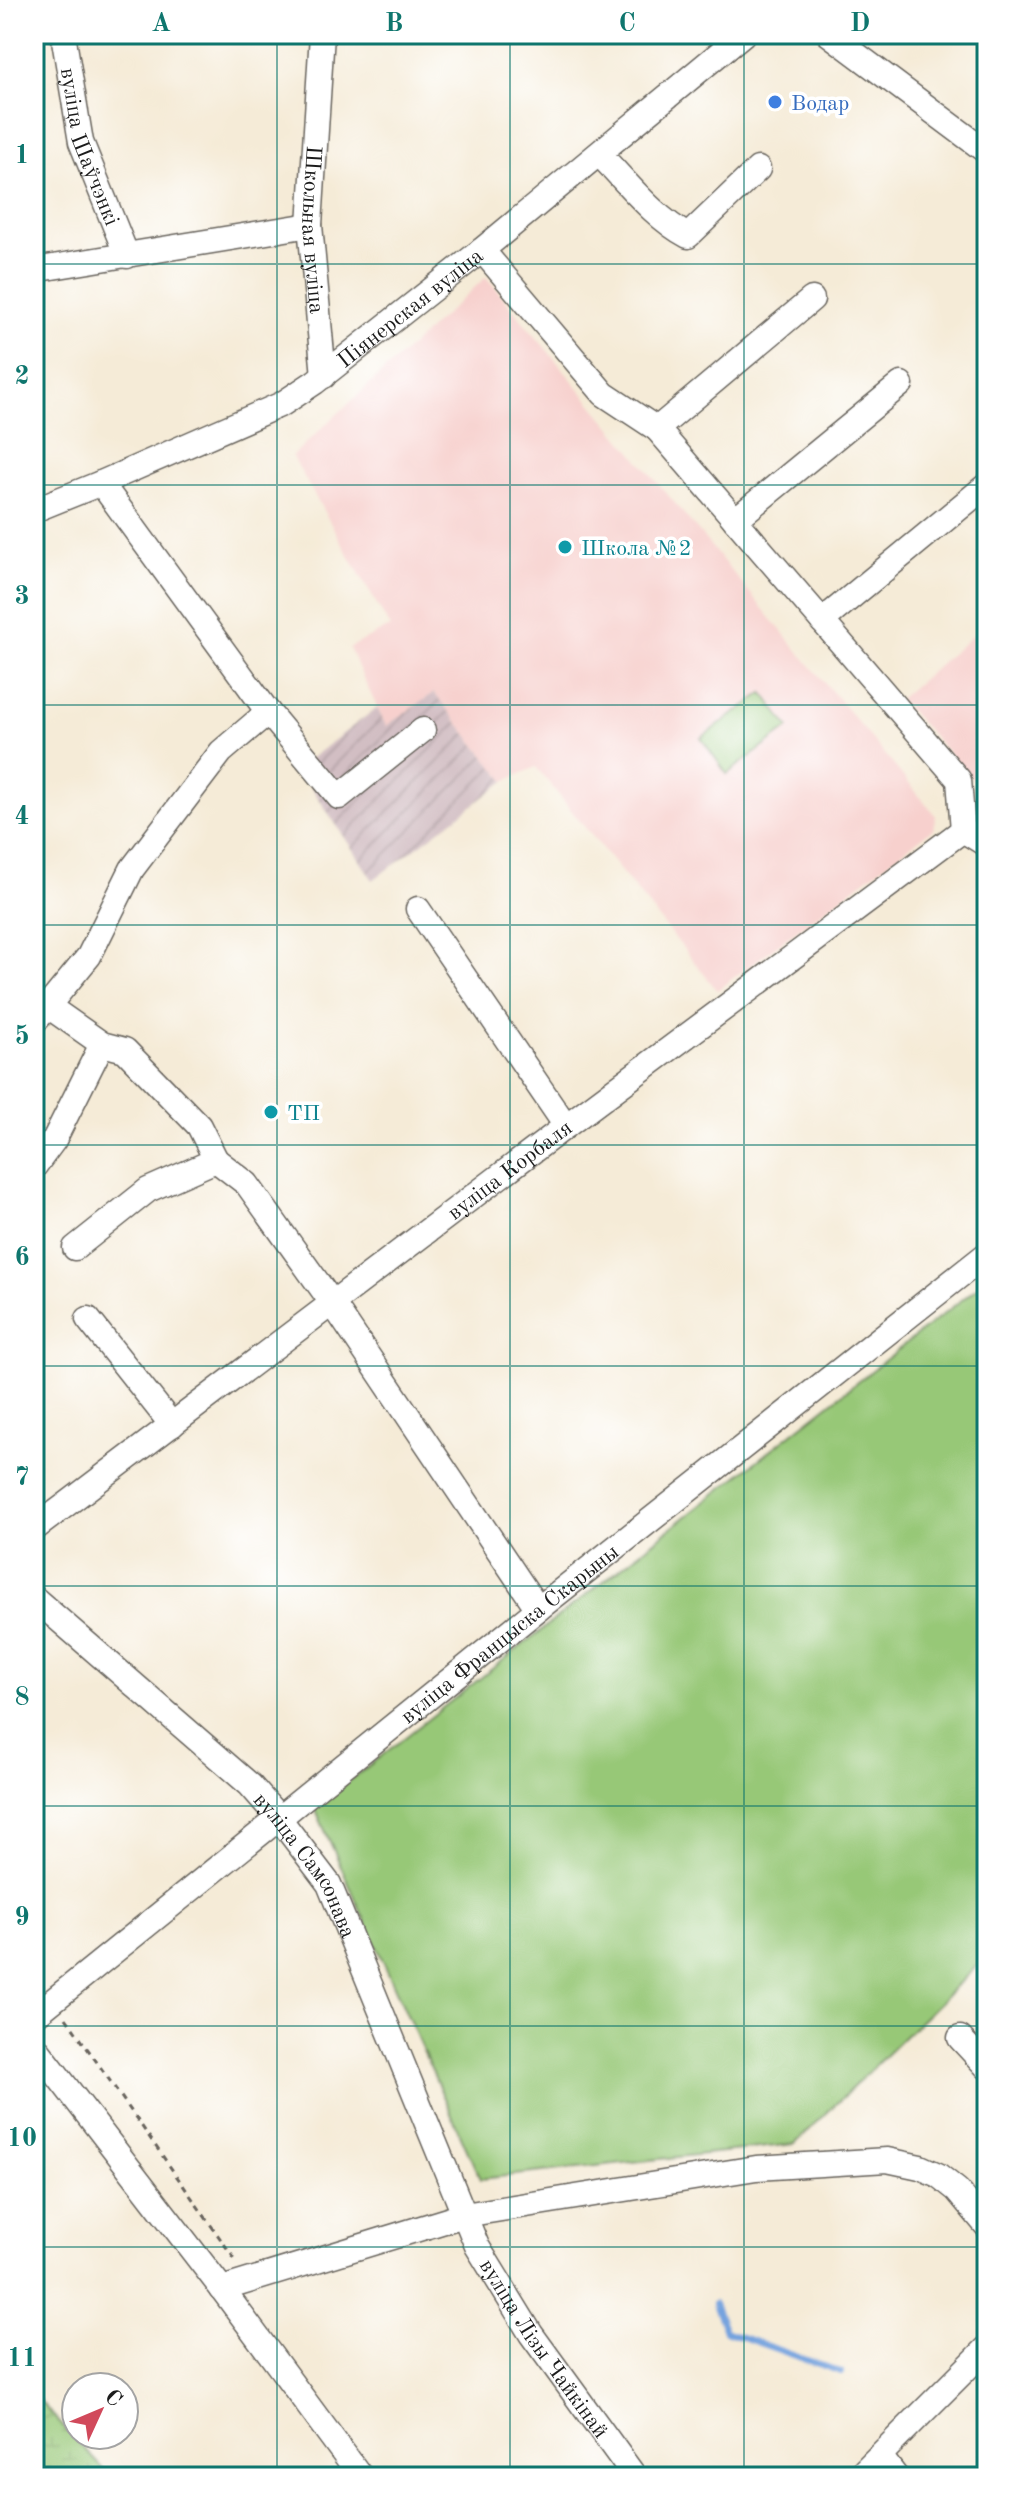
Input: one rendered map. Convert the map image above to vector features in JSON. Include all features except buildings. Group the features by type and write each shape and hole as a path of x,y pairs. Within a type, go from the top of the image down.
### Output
{"street":[{"name":"вуліца Шаўчэнкі","path":"63,34 81,142 127,256"},
{"name":"Школьная вуліца","path":"322,34 310,225 324,376"},
{"name":"Піянерская вуліца","path":"34,510 282,404 324,376 743,34"},
{"path":"829,34 987,152"},
{"path":"599,154 657,212 688,236 758,169"},
{"path":"34,270 310,225"},
{"path":"482,250 604,394 657,429 959,780 963,830 987,845"},
{"path":"657,429 812,299"},
{"path":"735,520 901,384"},
{"path":"101,483 268,712 339,797 423,730"},
{"path":"822,621 987,485"},
{"path":"268,712 221,752 141,857 89,956 41,1014 102,1044 125,1050 199,1126 216,1160 247,1184 333,1304 538,1609"},
{"name":"вуліца Корбаля","path":"34,1529 963,830"},
{"path":"418,909 566,1126"},
{"path":"34,1167 54,1140 102,1044"},
{"path":"75,1248 148,1190 216,1160"},
{"name":"вуліца Францыска Скарыны","path":"34,2016 538,1609 987,1254"},
{"path":"88,1319 172,1425"},
{"name":"вуліца Самсонава","path":"34,1598 250,1785 329,1884 464,2215"},
{"path":"960,2038 987,2067"},
{"path":"34,2045 222,2289 361,2477"},
{"path":"222,2289 464,2215 756,2168 887,2160 920,2167 938,2175 957,2190 987,2226"},
{"name":"вуліца Лізы Чайкінай","path":"464,2215 477,2246 531,2334 635,2477"},
{"path":"858,2477 987,2348"},
{"path":"880,2456 896,2477"}],"path":[{"path":"53,1999 250,2281"}],"shaded area":[{"path":"486,277 936,816 934,828 717,990 536,767 505,781 434,693 386,726 349,648 390,627 292,456"},
{"path":"987,623 987,795 899,699"},
{"path":"434,693 505,781 373,880 301,772 308,760 377,708 386,726"}],"green space":[{"path":"763,693 789,728 727,774 701,738"},
{"path":"987,1280 987,1956 795,2144 480,2179 315,1808"},
{"path":"34,2395 60,2423 60,2451 86,2451 110,2477 34,2477"}],"waterway":[{"path":"714,2304 725,2331 841,2372"}],"place":[{"name":"Водар","path":"775,102"},
{"name":"Школа №2","path":"565,547"},
{"name":"ТП","path":"271,1112"}]}
